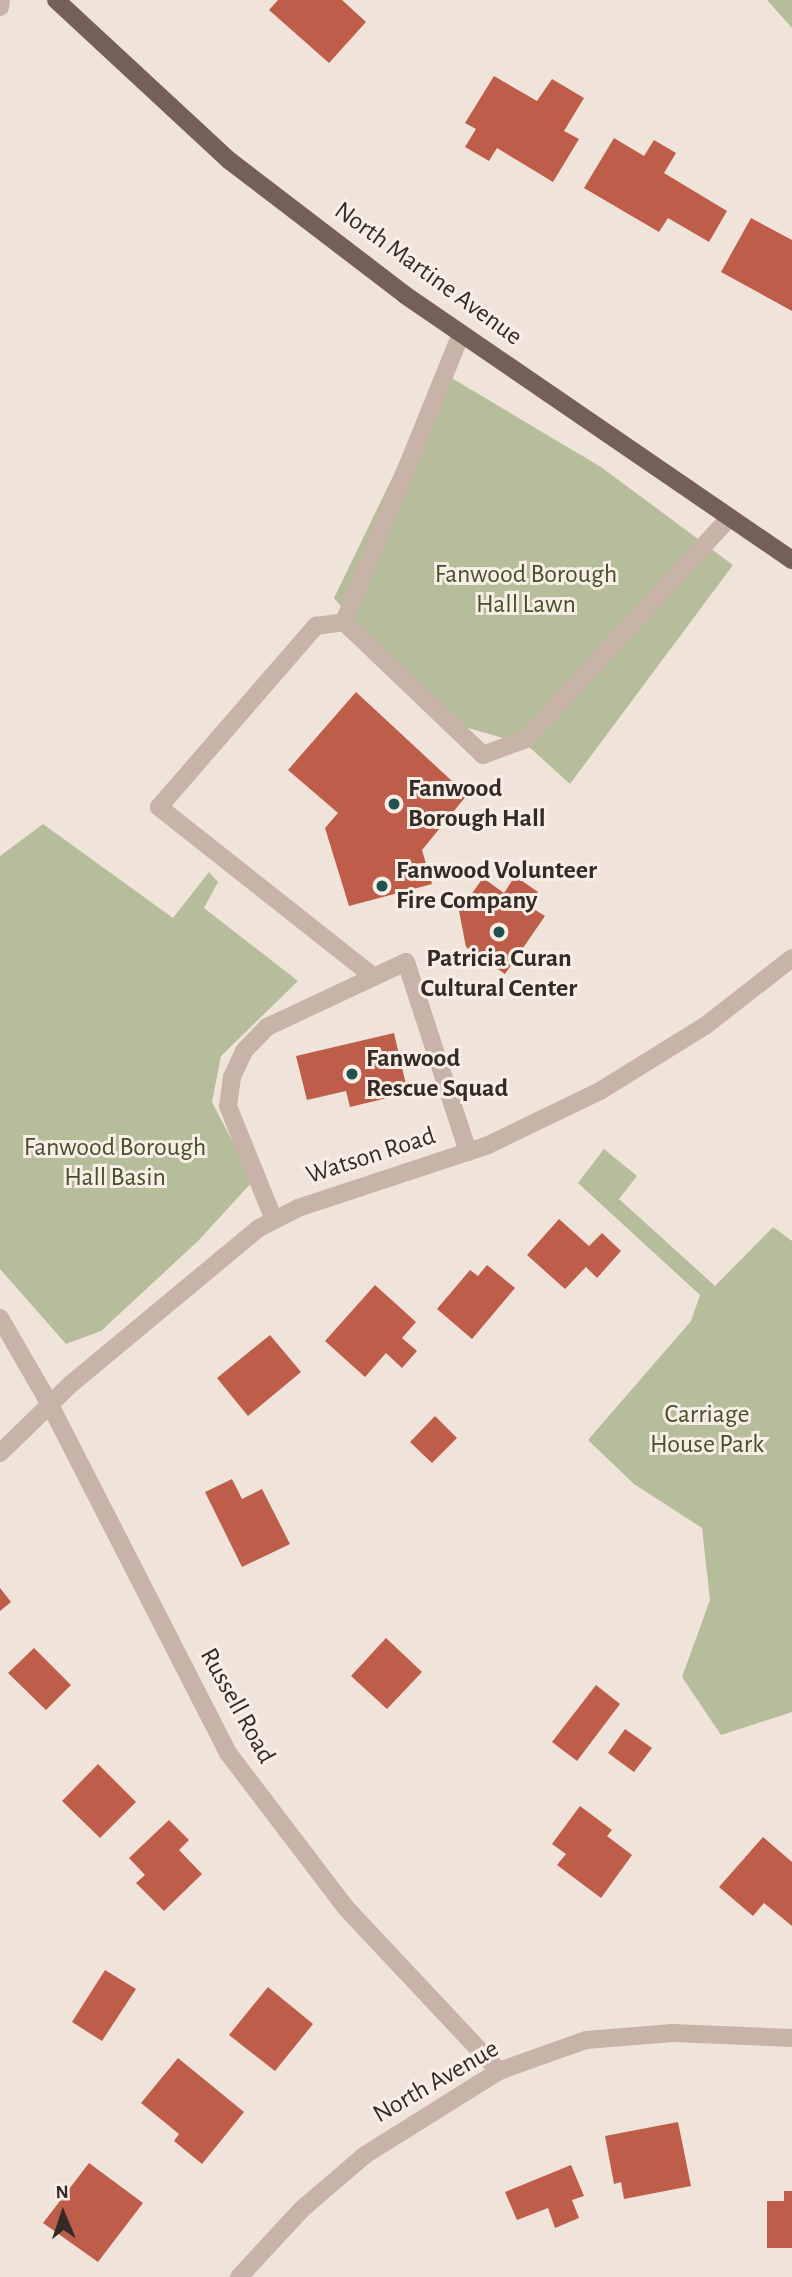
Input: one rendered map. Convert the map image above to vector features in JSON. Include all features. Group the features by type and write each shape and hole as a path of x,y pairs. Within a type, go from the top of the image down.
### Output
{"main road":[{"name":"North Martine Avenue","path":"56,0 230,161 461,334 792,560"}],"street":[{"path":"0,7 1,0"},
{"path":"344,622 461,334"},
{"path":"344,622 483,755 526,739 730,517"},
{"path":"344,622 316,626 159,807 374,977"},
{"name":"Watson Road","path":"0,1453 49,1403 259,1228 298,1208 468,1152 600,1091 705,1026 792,958"},
{"path":"274,1220 228,1106 232,1077 244,1051 267,1027 406,962 468,1152"},
{"name":"Russell Road","path":"0,1318 49,1403 228,1753 346,1908 499,2071"},
{"name":"North Avenue","path":"239,2277 302,2209 365,2155 499,2071 586,2040 673,2034 792,2038"}],"green space":[{"path":"767,0 792,0 792,28"},
{"name":"Fanwood Borough Hall Lawn","path":"443,373 601,467 733,565 570,784 527,745 461,726 377,648 334,598"},
{"name":"Fanwood Borough Hall Basin","path":"43,824 173,918 209,872 218,882 204,908 298,981 221,1056 212,1102 253,1181 198,1241 101,1331 66,1344 0,1269 0,856"},
{"name":"Carriage House Park","path":"604,1149 637,1176 619,1199 715,1286 773,1227 792,1241 792,1712 721,1735 682,1677 710,1600 702,1528 634,1484 588,1440 691,1321 700,1295 578,1183"}],"building":[{"path":"278,0 342,0 366,22 329,63 269,10"},
{"path":"494,76 537,101 552,79 584,98 564,131 579,139 553,182 497,148 489,161 465,147 476,129 465,123"},
{"path":"614,138 644,156 654,140 676,153 664,173 727,211 709,242 668,218 659,232 584,188"},
{"path":"751,218 792,240 792,311 721,272"},
{"name":"Fanwood Borough Hall","path":"356,692 467,795 422,850 432,884 349,906 325,828 338,813 288,770"},
{"name":"Patricia Curan Cultural Center","path":"515,876 538,892 529,906 545,916 505,974 466,947 459,911 483,878 504,893"},
{"name":"Fanwood Rescue Squad","path":"394,1033 408,1093 350,1107 346,1091 307,1100 296,1056"},
{"path":"559,1219 589,1246 602,1233 621,1251 597,1278 586,1267 565,1289 527,1255"},
{"path":"487,1265 515,1288 472,1339 437,1309 470,1270 478,1276"},
{"path":"375,1285 416,1322 402,1338 417,1351 402,1368 386,1353 365,1377 325,1341"},
{"path":"270,1335 301,1372 248,1416 217,1378"},
{"path":"435,1416 457,1438 432,1463 410,1442"},
{"path":"232,1479 242,1499 262,1489 290,1544 242,1567 205,1492"},
{"path":"0,1588 11,1602 0,1611"},
{"path":"386,1638 422,1672 387,1709 351,1676"},
{"path":"34,1648 71,1685 46,1710 8,1673"},
{"path":"596,1685 620,1704 577,1761 552,1742"},
{"path":"625,1729 652,1748 634,1772 608,1753"},
{"path":"98,1764 136,1802 100,1838 62,1801"},
{"path":"580,1806 612,1830 607,1836 632,1855 601,1898 557,1865 566,1854 552,1844"},
{"path":"169,1820 189,1840 179,1850 202,1874 164,1911 136,1883 145,1875 129,1858"},
{"path":"763,1837 792,1862 792,1926 764,1903 753,1916 719,1887"},
{"path":"105,1970 136,1989 102,2041 72,2022"},
{"path":"268,1987 313,2024 275,2071 229,2035"},
{"path":"178,2058 244,2112 202,2164 174,2141 179,2134 141,2103"},
{"path":"678,2122 691,2186 624,2199 621,2182 614,2184 605,2136"},
{"path":"89,2163 143,2203 98,2262 43,2223"},
{"path":"571,2165 584,2196 572,2200 579,2218 555,2228 548,2208 517,2220 505,2192"},
{"path":"784,2191 792,2191 792,2248 767,2248 767,2201 784,2201"}],"place":[{"name":"Fanwood Borough Hall","path":"394,804"},
{"name":"Fanwood Volunteer Fire Company","path":"382,886"},
{"name":"Patricia Curan Cultural Center","path":"499,932"},
{"name":"Fanwood Rescue Squad","path":"352,1074"}]}
